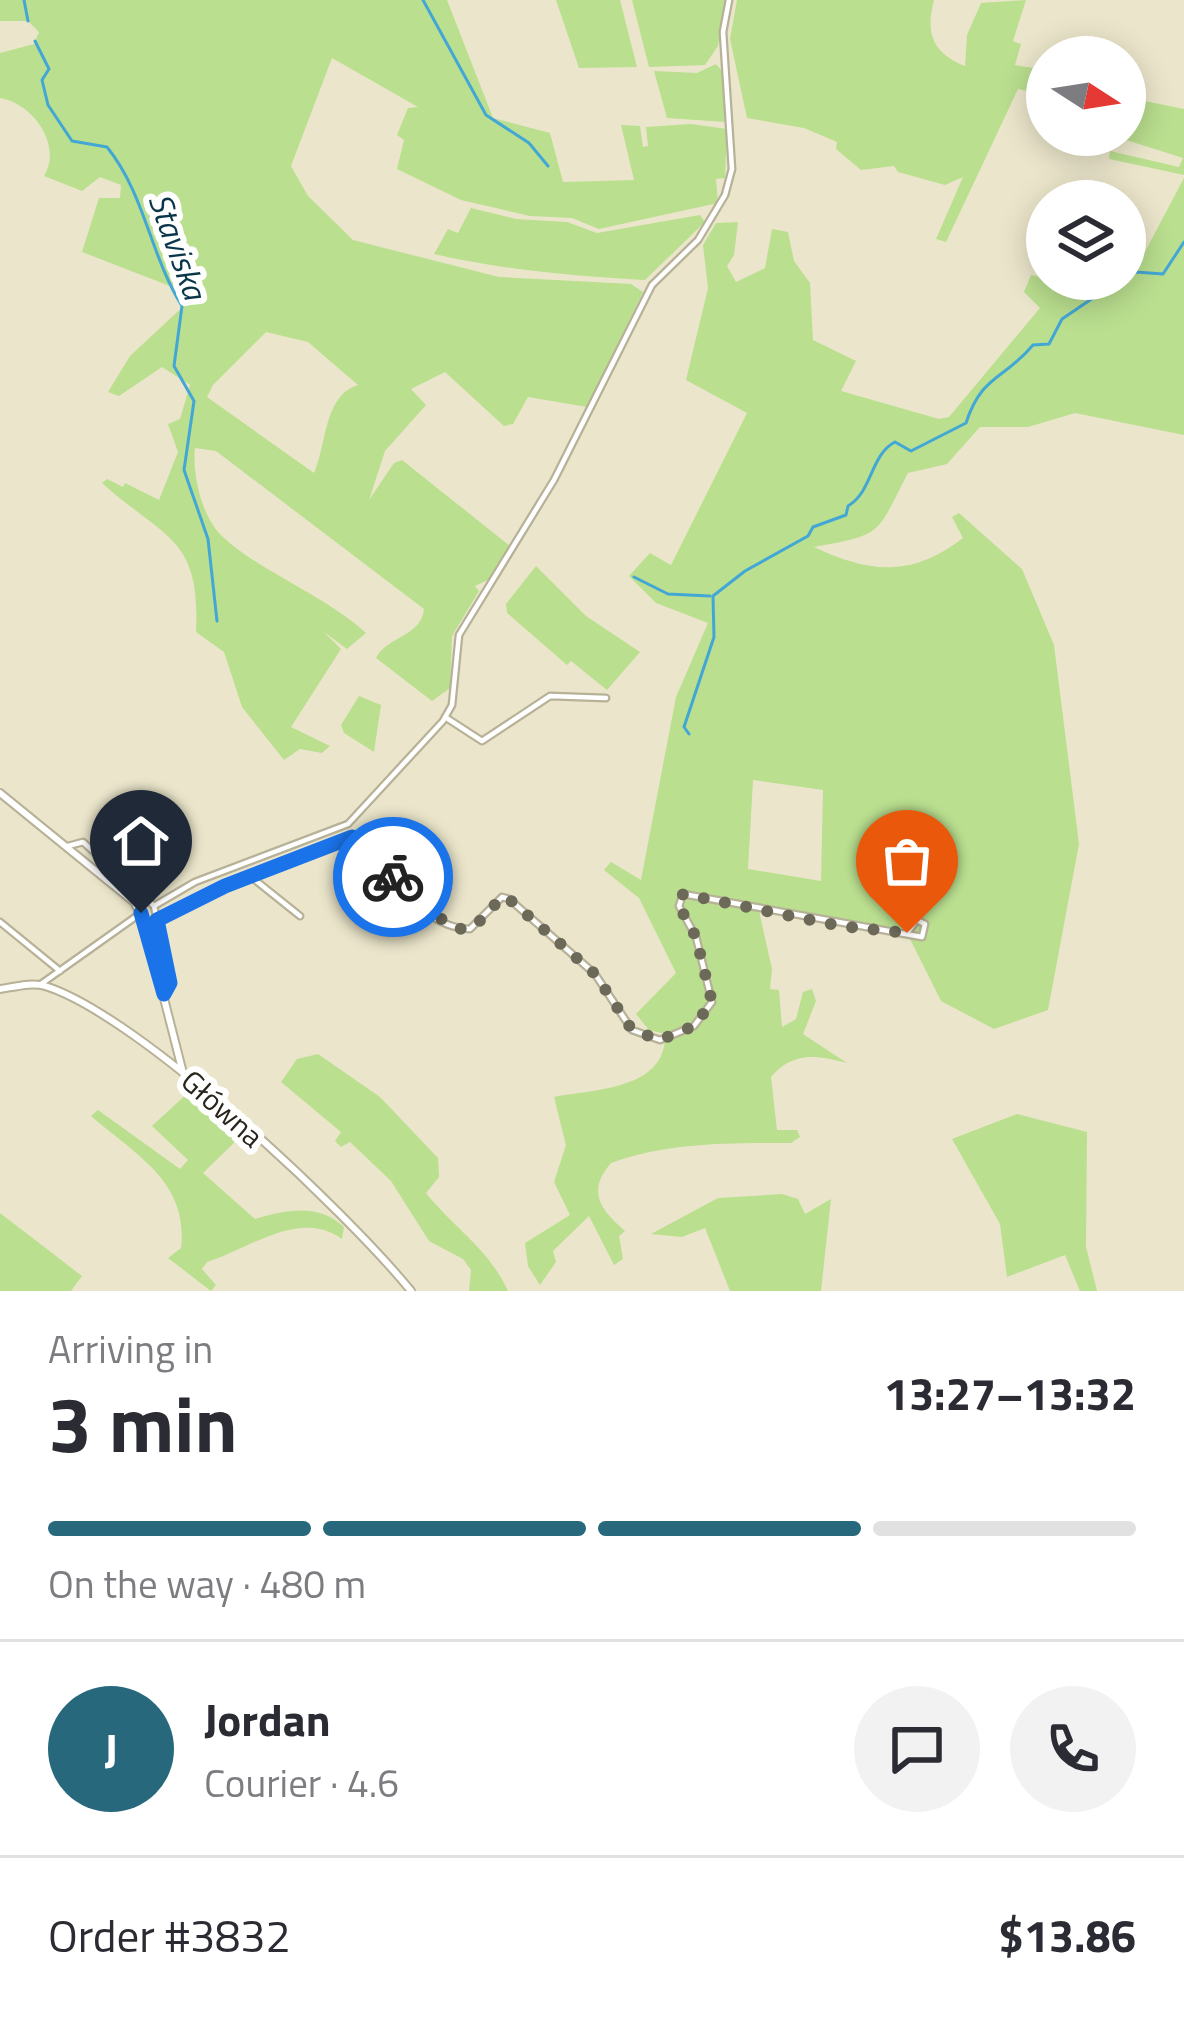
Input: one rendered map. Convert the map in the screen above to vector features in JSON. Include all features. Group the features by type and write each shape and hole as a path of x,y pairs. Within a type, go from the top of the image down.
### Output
{"street":[{"path":"154,906 195,882 348,824 385,790 445,717 452,705 459,635 554,480 652,285 698,240 730,183 723,32 729,0"},
{"path":"445,717 482,741 550,696 606,698"},
{"path":"0,793 118,887 141,913 183,1073"},
{"path":"157,920 250,876 352,837 434,918 470,928 505,898 595,974 632,1030 666,1040 694,1026 712,1002 696,937 679,906 683,894 840,926 907,933"},
{"path":"68,846 83,842 154,906 170,983 164,994"},
{"path":"250,876 299,916"},
{"path":"118,887 126,877"},
{"path":"0,989 41,984 141,913"},
{"path":"0,922 60,971"},
{"name":"Główna","path":"41,984 183,1073 350,1224 411,1291"}],"green space":[{"path":"0,0 447,0 493,118 550,133 563,182 634,180 621,125 640,126 643,147 648,146 646,127 691,124 727,129 725,178 716,179 718,203 599,229 572,218 530,216 461,200 397,169 404,140 397,135 408,108 418,107 332,58 291,166 308,196 353,240 499,277 631,284 643,292 587,407 528,397 513,424 504,426 445,372 411,389 426,405 385,451 369,500 394,463 402,460 510,546 490,579 475,586 479,591 452,636 450,688 432,701 376,658 417,625 424,609 216,451 195,448 200,496 223,537 366,633 347,649 324,632 341,649 291,727 330,746 322,753 300,749 284,760 242,707 224,652 196,632 196,600 185,557 160,529 102,483 107,479 123,487 125,483 159,500 178,452 168,424 180,419 190,385 162,367 119,396 108,392 130,356 188,302 175,288 82,252 99,198 120,198 121,185 100,177 82,191 44,176 50,152 42,128 23,108 0,98 0,53 34,44 39,32 28,21 0,21","holes":["266,332 308,342 358,385 347,390 333,409 314,473 207,397 213,385"]},
{"path":"556,0 620,0 637,67 579,68"},
{"path":"632,0 726,0 718,46 705,65 649,67"},
{"path":"737,0 934,0 934,41 945,55 965,66 967,35 981,3 1026,0 1013,41 1021,44 1015,65 1026,67 1026,91 1018,89 946,242 936,239 963,177 945,185 898,172 894,166 861,170 836,149 837,142 804,128 747,118 730,39"},
{"path":"716,64 725,74 726,122 667,118 654,71 697,73"},
{"path":"1146,101 1184,109 1184,175 1109,159 1132,156 1179,167 1183,158 1146,146"},
{"path":"1184,178 1184,435 1075,413 1028,427 980,427 947,464 908,473 875,529 814,547 872,566 908,565 963,538 952,517 959,513 1022,569 1054,645 1079,844 1048,1010 994,1029 941,1001 906,931 759,911 772,969 770,989 779,990 782,1027 796,1019 803,992 812,989 816,1001 803,1034 847,1063 806,1057 788,1063 771,1077 777,1130 797,1130 800,1137 791,1143 677,1147 611,1163 598,1192 603,1208 625,1231 619,1236 623,1259 614,1265 589,1216 553,1251 556,1262 540,1285 528,1266 525,1243 570,1215 554,1182 566,1145 554,1097 625,1084 654,1066 665,1034 649,1030 636,1014 676,973 639,898 604,870 611,862 641,880 676,697 708,623 656,603 629,576 650,553 671,565 747,413 686,380 708,288 703,245 716,223 738,222 734,255 727,266 736,282 765,268 772,229 788,232 794,261 810,283 813,340 856,361 841,391 939,419 949,417 1040,308 1032,300 1146,300 1146,250","holes":["753,780 823,790 821,881 748,869"]},
{"path":"471,208 516,219 567,222 597,233 700,215 705,222 645,280 512,268 434,254 448,229 458,233"},
{"path":"536,566 586,616 640,652 607,690 571,661 567,665 507,613 506,604"},
{"path":"359,696 381,705 374,752 344,733 341,725"},
{"path":"318,1054 380,1097 438,1158 439,1177 426,1193 481,1251 508,1291 469,1291 471,1270 463,1259 429,1241 391,1181 350,1142 341,1147 335,1141 341,1132 281,1082 297,1059"},
{"path":"191,1090 241,1136 203,1173 255,1219 290,1211 323,1214 344,1227 342,1239 309,1228 274,1234 207,1262 202,1269 216,1285 211,1291 168,1258 181,1248 181,1225 168,1188 91,1116 98,1110 180,1169 188,1160 152,1126"},
{"path":"1017,1114 1087,1132 1086,1247 1097,1291 1080,1291 1065,1255 1007,1277 1000,1224 952,1139"},
{"path":"782,1194 798,1199 805,1214 831,1199 821,1291 730,1291 705,1228 682,1237 651,1234 718,1198"},
{"path":"0,1213 82,1276 71,1291 0,1291"}],"waterway":[{"name":"Staviska","path":"24,0 28,21"},
{"path":"423,0 486,115 529,143 548,166"},
{"name":"Staviska","path":"35,41 49,69 42,80 48,105 72,141 107,147 120,165 182,306 174,366 194,401 184,470 208,539 217,621"},
{"path":"1146,273 1163,274 1184,242"},
{"path":"689,734 684,727 714,637 713,596 745,571 808,536 813,527 846,515 881,455 895,442 911,451 966,423 987,386 1033,345 1049,344 1062,319 1090,300"},
{"path":"634,577 668,594 710,596"}],"way so far":[{"path":"393,877 434,918 461,929 476,925 502,897 509,899 595,974 632,1030 650,1039 672,1039 694,1026 712,1002 696,937 679,906 683,894 840,926 907,933"}],"route":[{"path":"141,913 164,994 170,983 157,920 198,897 352,837 393,877"}]}
